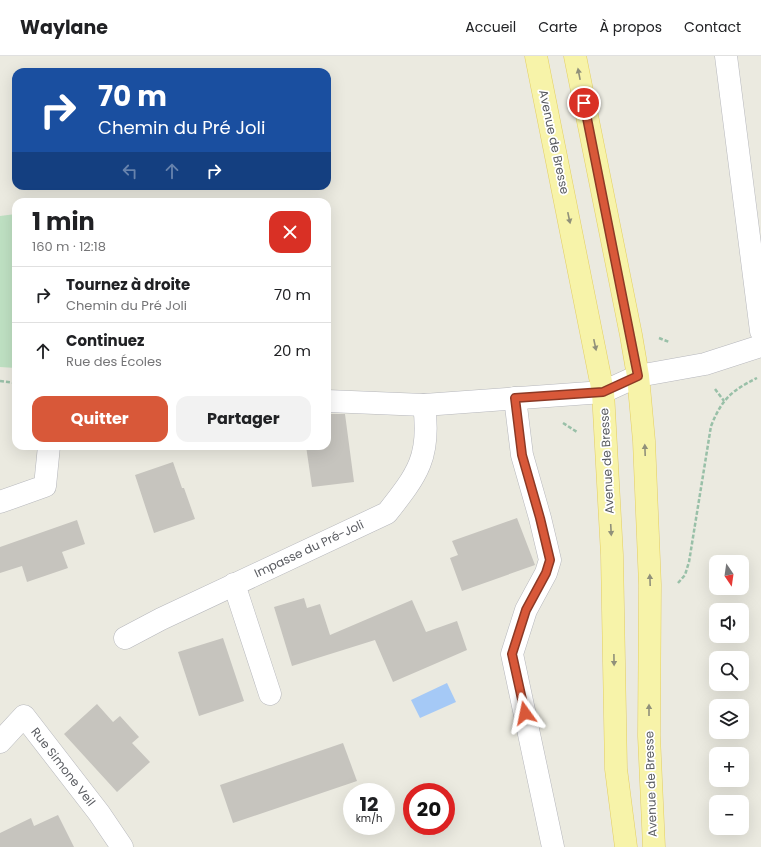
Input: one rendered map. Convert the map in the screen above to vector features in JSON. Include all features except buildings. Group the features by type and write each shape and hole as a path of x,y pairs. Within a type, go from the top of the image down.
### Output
{"main road":[{"name":"Avenue de Bresse","path":"536,56 603,392 612,555 616,769 626,847"},
{"name":"Avenue de Bresse","path":"575,56 638,376 644,441 650,585 649,736 654,847"}],"street":[{"path":"726,56 761,331"},
{"path":"331,401 424,405 603,392 638,376 705,364 761,346"},
{"path":"515,398 522,455 550,560 546,573 526,610 512,654 553,847"},
{"name":"Impasse du Pré-Joli","path":"125,638 234,584 387,513 412,482 422,459 427,429 424,405"},
{"path":"0,502 45,486 49,450"},
{"path":"234,584 270,694"},
{"name":"Rue Simone Veil","path":"0,742 24,716 99,813 122,847"}],"path":[{"path":"0,381 12,382"}],"green space":[{"path":"12,214 12,368 0,367 0,216"}],"water":[{"path":"447,683 456,702 420,718 411,700"}],"route":[{"path":"525,713 512,654 526,610 546,573 550,560 522,455 515,398 603,392 638,376 584,103"}]}
